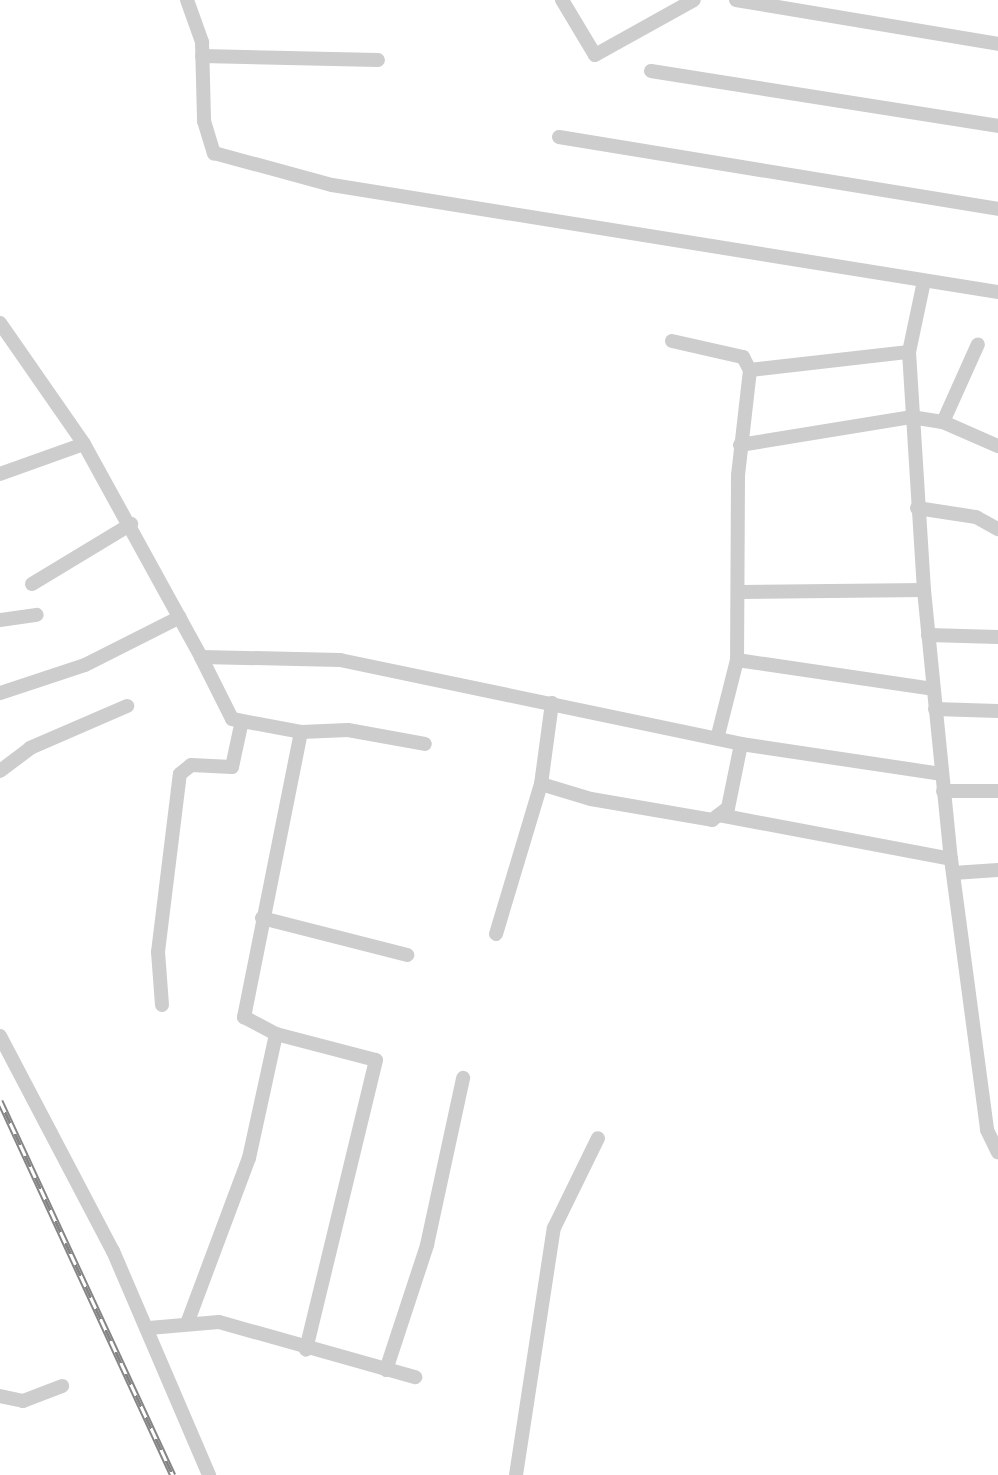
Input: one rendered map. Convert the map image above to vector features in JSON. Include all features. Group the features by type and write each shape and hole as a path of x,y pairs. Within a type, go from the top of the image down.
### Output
{"street":[{"path":"187,0 202,56 204,121 214,153 332,185 998,292"},
{"path":"562,0 595,55 694,0"},
{"path":"736,0 998,44"},
{"path":"202,56 378,60"},
{"path":"651,71 998,126"},
{"path":"559,137 998,209"},
{"path":"924,281 909,352 917,508 952,866 992,1096 987,1130 998,1153"},
{"path":"0,323 84,444 241,725 232,767 191,765 180,774 158,952 162,1005"},
{"path":"672,341 743,357 750,370 740,445 737,660 717,739"},
{"path":"943,422 978,344"},
{"path":"750,370 909,352"},
{"path":"740,445 911,417 943,422 998,446"},
{"path":"0,474 84,444"},
{"path":"917,508 976,517 998,529"},
{"path":"32,584 131,524"},
{"path":"740,592 924,590"},
{"path":"0,620 37,615"},
{"path":"0,693 85,665 180,617"},
{"path":"928,635 998,637"},
{"path":"201,657 340,660 741,744 941,774"},
{"path":"737,660 933,689"},
{"path":"496,934 541,784 552,703"},
{"path":"0,771 30,748 127,706"},
{"path":"935,709 998,711"},
{"path":"241,725 301,732 348,730 425,744"},
{"path":"301,732 242,1009 249,1022 276,1034 365,1053 378,1071 306,1350"},
{"path":"719,815 728,808 741,744"},
{"path":"541,784 657,811 719,815 952,866 998,870"},
{"path":"943,791 998,791"},
{"path":"262,918 407,955"},
{"path":"188,1321 249,1158 276,1034"},
{"path":"0,1036 149,1328 209,1475"},
{"path":"386,1370 427,1245 463,1078"},
{"path":"516,1475 554,1228 598,1138"},
{"path":"149,1328 188,1321 219,1322 306,1350 415,1377"},
{"path":"0,1396 23,1401 62,1386"}],"railway":[{"path":"0,1101 173,1475"}]}
